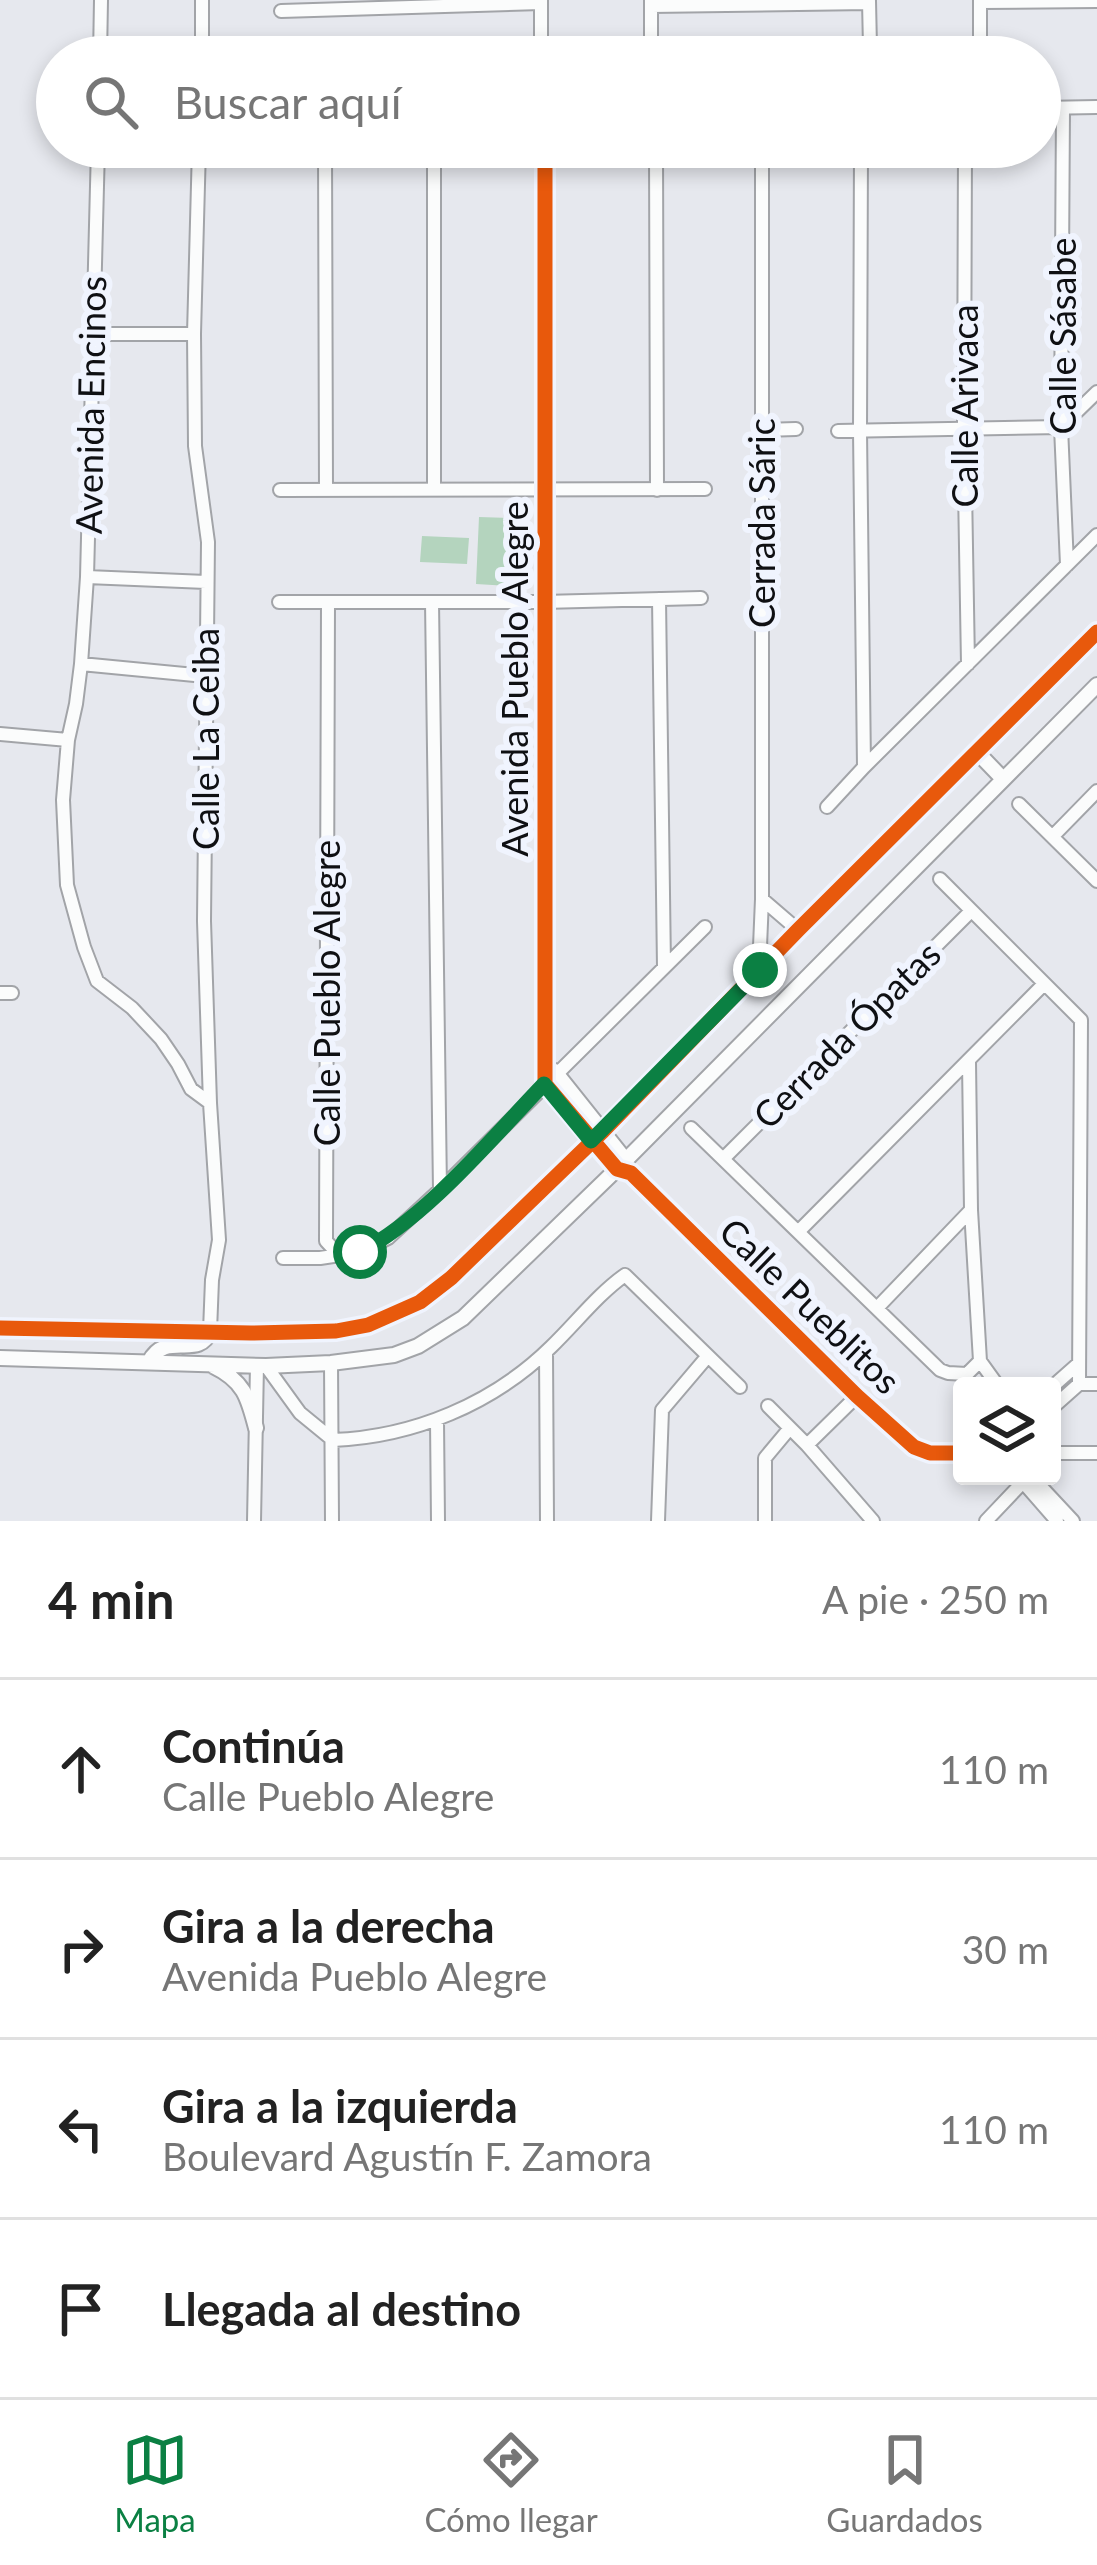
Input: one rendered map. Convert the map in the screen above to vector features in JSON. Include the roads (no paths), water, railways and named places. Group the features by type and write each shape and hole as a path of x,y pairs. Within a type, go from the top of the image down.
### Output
{"street":[{"path":"100,36 101,0"},
{"path":"202,0 202,36"},
{"path":"980,36 980,1 1097,1"},
{"path":"281,10 324,4 541,2 541,36"},
{"path":"651,36 651,3 869,2 870,36"},
{"path":"1064,108 1097,107"},
{"name":"Calle Sásabe","path":"1064,108 1061,427 1067,565"},
{"name":"Avenida Encinos","path":"97,168 87,577 81,664 62,800 67,885 97,981 161,1039 190,1089 210,1103"},
{"name":"Calle La Ceiba","path":"199,168 195,446 208,542 204,921 219,1240 210,1331"},
{"path":"325,168 326,490"},
{"path":"434,168 434,489"},
{"name":"Avenida Pueblo Alegre","path":"545,168 544,1084 625,1167"},
{"path":"656,168 657,490"},
{"name":"Cerrada Sáric","path":"760,970 762,168"},
{"path":"861,168 864,767"},
{"name":"Calle Arivaca","path":"965,168 968,664"},
{"path":"93,334 194,334"},
{"path":"838,430 1061,427 1097,392"},
{"path":"763,430 796,429"},
{"path":"280,490 706,489"},
{"path":"827,807 1097,535"},
{"path":"87,577 206,582"},
{"path":"279,602 701,598"},
{"path":"659,599 664,968"},
{"path":"432,602 440,1190"},
{"name":"Calle Pueblo Alegre","path":"328,603 326,1241 338,1254"},
{"path":"0,1328 336,1331 368,1325 419,1302 451,1278 597,1136 1097,632"},
{"path":"81,664 205,676"},
{"path":"0,1358 261,1366 394,1355 418,1346 463,1318 625,1167 1097,685"},
{"path":"0,734 68,740"},
{"path":"977,752 1003,779"},
{"path":"1053,836 1097,791"},
{"path":"1019,805 1097,881"},
{"name":"Cerrada Ópatas","path":"940,879 1081,1020 1080,1063"},
{"path":"762,899 798,930"},
{"name":"Cerrada Ópatas","path":"724,1158 971,911"},
{"path":"283,1258 360,1252 388,1238 705,927"},
{"path":"799,1232 1042,982"},
{"name":"Avenida Pueblo Alegre","path":"546,1053 597,1136"},
{"path":"969,1062 970,1210 980,1361 992,1377"},
{"path":"1079,1384 1080,1063 1097,1063"},
{"name":"Cerrada Ópatas","path":"691,1128 940,1370 961,1377"},
{"name":"Calle Pueblitos","path":"625,1167 857,1396 921,1451 953,1453"},
{"path":"878,1307 970,1210"},
{"path":"261,1366 300,1414 333,1440 367,1438 437,1421 495,1390 546,1352 625,1275 740,1387"},
{"path":"149,1362 164,1346 202,1343 210,1331"},
{"path":"546,1352 547,1521"},
{"path":"658,1521 660,1418 665,1403 707,1357"},
{"name":"Cerrada Ópatas","path":"972,1377 980,1361"},
{"path":"331,1363 332,1521"},
{"path":"209,1364 231,1375 242,1388 256,1428"},
{"path":"1061,1379 1078,1364"},
{"path":"254,1521 261,1366"},
{"path":"1061,1400 1079,1384 1097,1384"},
{"path":"807,1444 857,1396"},
{"path":"768,1406 873,1521"},
{"path":"437,1421 438,1521"},
{"path":"765,1521 765,1458 790,1428"},
{"path":"1061,1453 1097,1453"},
{"path":"986,1521 1019,1485"},
{"path":"1031,1485 1057,1521"},
{"path":"1033,1485 1072,1521"}]}
